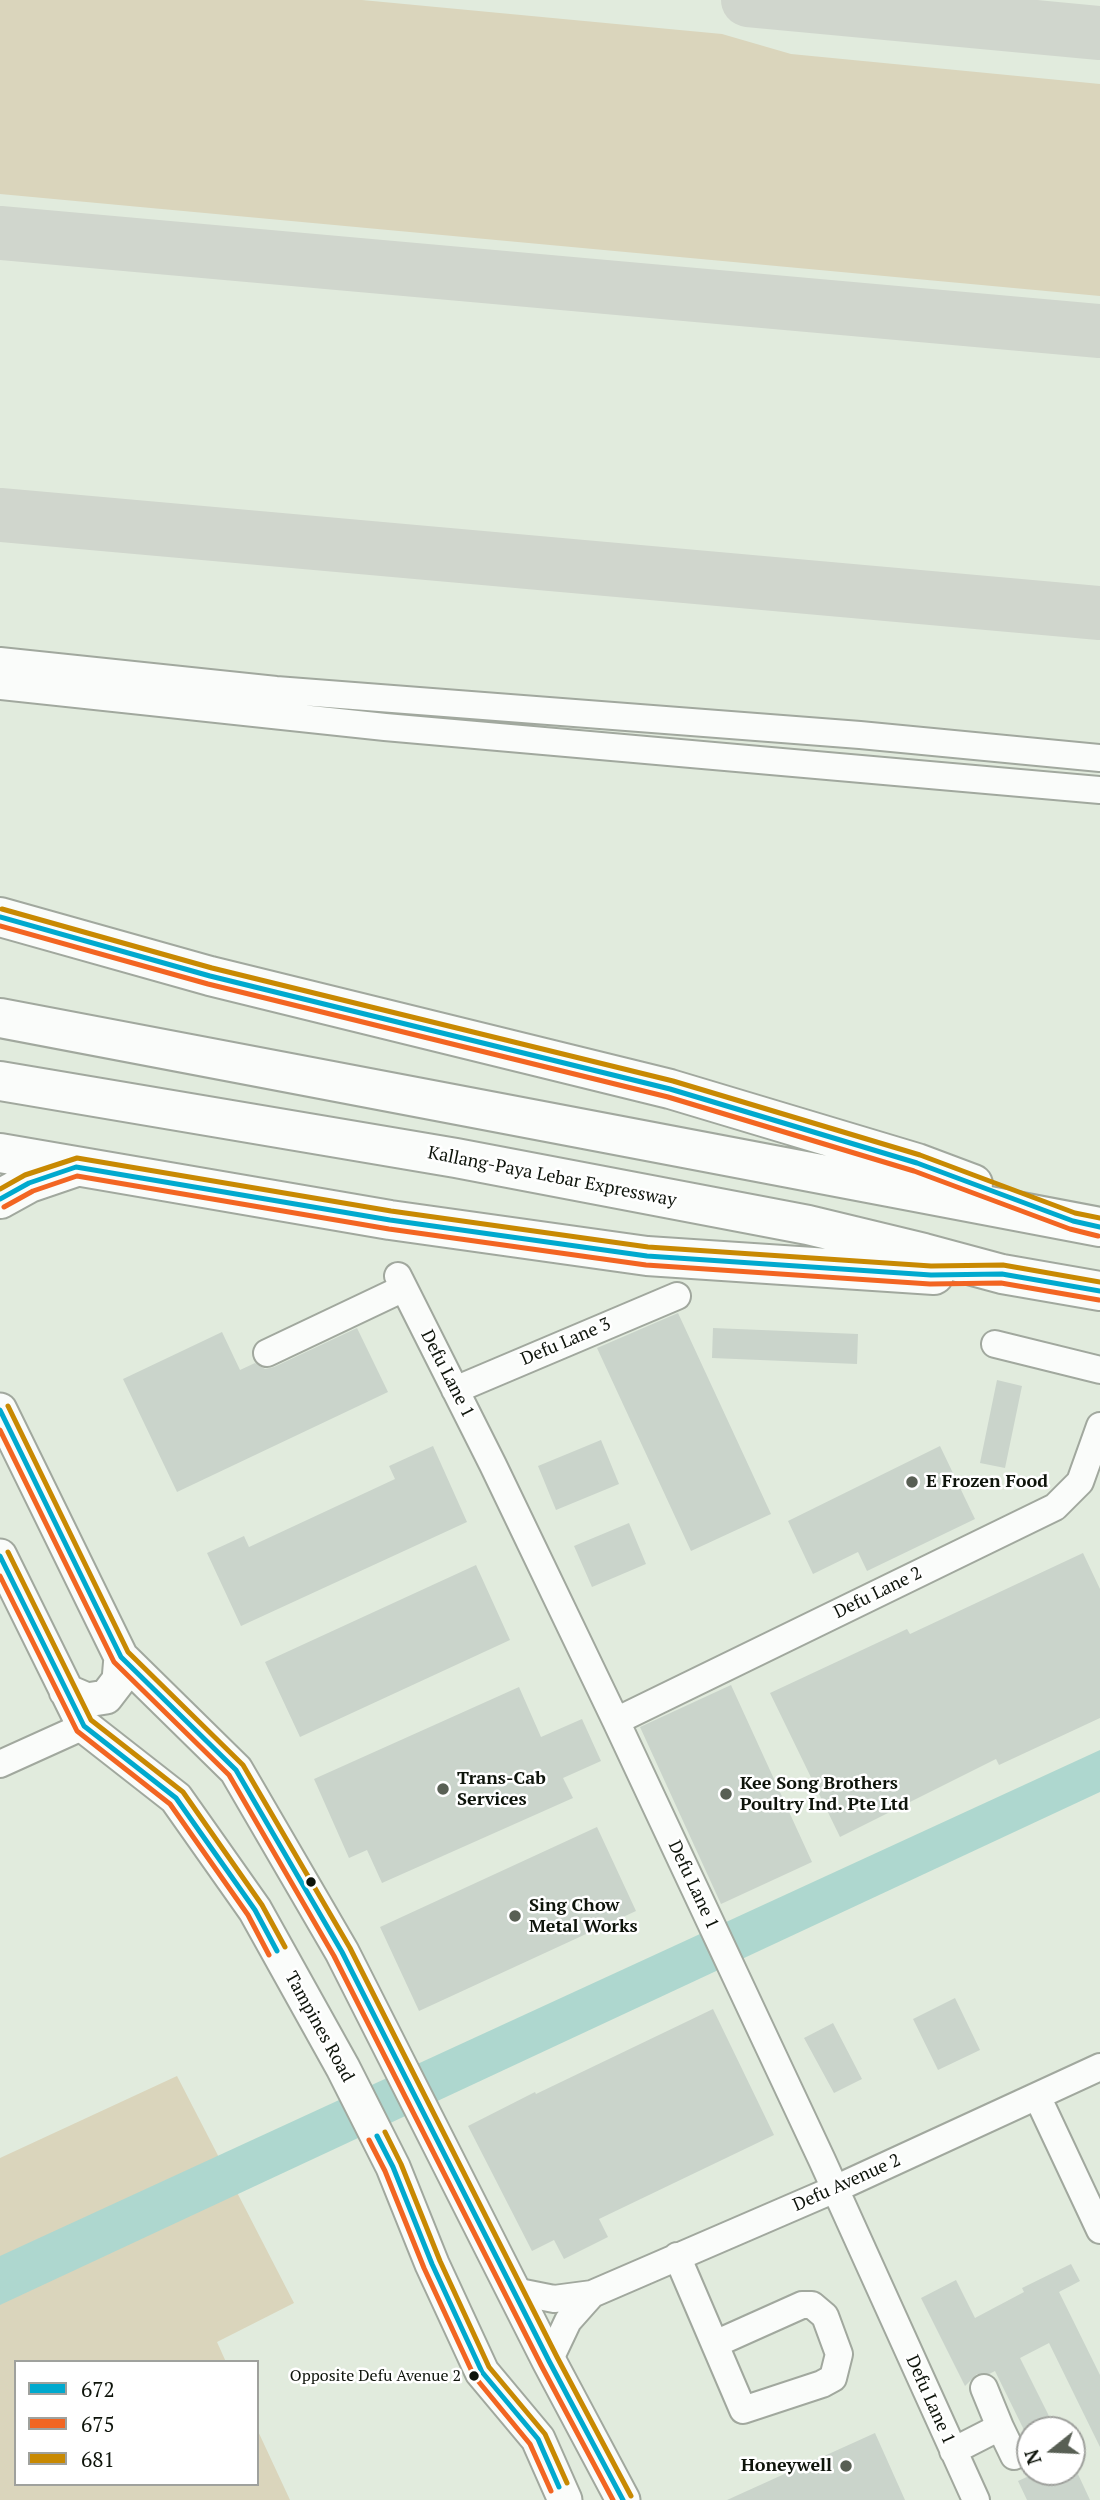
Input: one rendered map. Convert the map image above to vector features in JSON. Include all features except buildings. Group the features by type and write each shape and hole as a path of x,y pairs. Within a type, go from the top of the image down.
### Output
{"highway":[{"path":"0,917 211,976 670,1090 917,1163 1087,1224"},
{"path":"0,1018 1087,1224"},
{"name":"Kallang-Paya Lebar Expressway","path":"0,1081 456,1158 808,1225 924,1252 1002,1275 1100,1291"},
{"path":"0,1153 390,1220 648,1256 880,1269 931,1275 1002,1275"},
{"path":"0,1199 29,1183 76,1167"}],"main road":[{"path":"0,1410 121,1657 236,1770 342,1952 549,2361 623,2500"},
{"name":"Tampines Road","path":"0,1556 84,1726 176,1798 255,1910 343,2068 393,2167 432,2264 482,2372 538,2439 565,2500"},
{"path":"66,1691 87,1700 106,1697 119,1680 121,1657"}],"street":[{"path":"0,661 276,690 860,735 1100,758"},
{"path":"0,686 385,727 1100,790"},
{"path":"385,727 391,697"},
{"path":"855,769 860,735"},
{"name":"Defu Lane 1","path":"267,1353 401,1282 616,1721 835,2189 976,2500"},
{"name":"Defu Lane 3","path":"455,1390 677,1296"},
{"path":"995,1344 1100,1370"},
{"name":"Defu Lane 2","path":"616,1721 1055,1507 1080,1482 1100,1426"},
{"path":"0,1764 84,1726"},
{"name":"Defu Avenue 2","path":"514,2291 554,2299 592,2294 835,2189 1100,2067"},
{"path":"1037,2096 1100,2230"},
{"path":"677,2256 743,2410 833,2378 839,2354 825,2316 813,2305 802,2305 715,2344"},
{"name":"Defu Avenue 2","path":"549,2361 568,2321 592,2294"},
{"path":"984,2388 1014,2456"},
{"path":"953,2451 1000,2427"}],"shaded area":[{"path":"0,0 362,0 722,34 791,54 1100,84 1100,296 0,194"},
{"path":"177,2076 294,2303 217,2342 225,2360 14,2360 14,2486 259,2486 259,2433 290,2500 0,2500 0,2158"}],"water":[{"path":"1100,1750 1100,1792 0,2305 0,2256"}],"taxiway":[{"path":"748,0 1100,33"},
{"path":"0,233 1100,331"},
{"path":"0,515 1100,613"}],"transit line":[{"name":"681","path":"2,909 212,968 673,1081 920,1155 1075,1213 1100,1218"},
{"name":"672","path":"0,917 210,976 670,1089 917,1163 1073,1221 1100,1227"},
{"name":"675","path":"0,926 208,984 668,1097 914,1171 1070,1229 1098,1236"},
{"name":"681","path":"0,1189 25,1175 77,1158 391,1211 648,1247 931,1266 1003,1265 1100,1282"},
{"name":"672","path":"0,1199 29,1183 76,1167 390,1220 647,1256 931,1275 1002,1274 1100,1291"},
{"name":"675","path":"4,1207 33,1191 77,1176 389,1229 646,1265 930,1284 1001,1283 1099,1300"},
{"name":"681","path":"8,1406 128,1652 243,1765 350,1948 557,2357 631,2496"},
{"name":"672","path":"0,1410 121,1657 236,1770 342,1952 549,2361 623,2500"},
{"name":"675","path":"0,1430 114,1662 229,1775 334,1956 541,2365 613,2500"},
{"name":"681","path":"8,1552 91,1720 183,1792 262,1905 285,1947"},
{"name":"672","path":"0,1556 84,1726 176,1798 255,1910 277,1951"},
{"name":"675","path":"0,1576 77,1731 170,1804 248,1915 269,1955"},
{"name":"681","path":"385,2132 489,2367 545,2434 567,2483"},
{"name":"672","path":"377,2136 482,2372 538,2439 559,2487"},
{"name":"675","path":"369,2140 474,2376 530,2444 551,2491"}],"place":[{"name":"E Frozen Food","path":"912,1482"},
{"name":"Trans-Cab Services","path":"443,1789"},
{"name":"Kee Song Brothers Poultry Ind. Pte Ltd","path":"726,1794"},
{"name":"Sing Chow Metal Works","path":"515,1916"},
{"name":"Opposite Defu Avenue 2","path":"474,2376"},
{"name":"Honeywell","path":"846,2466"}]}
